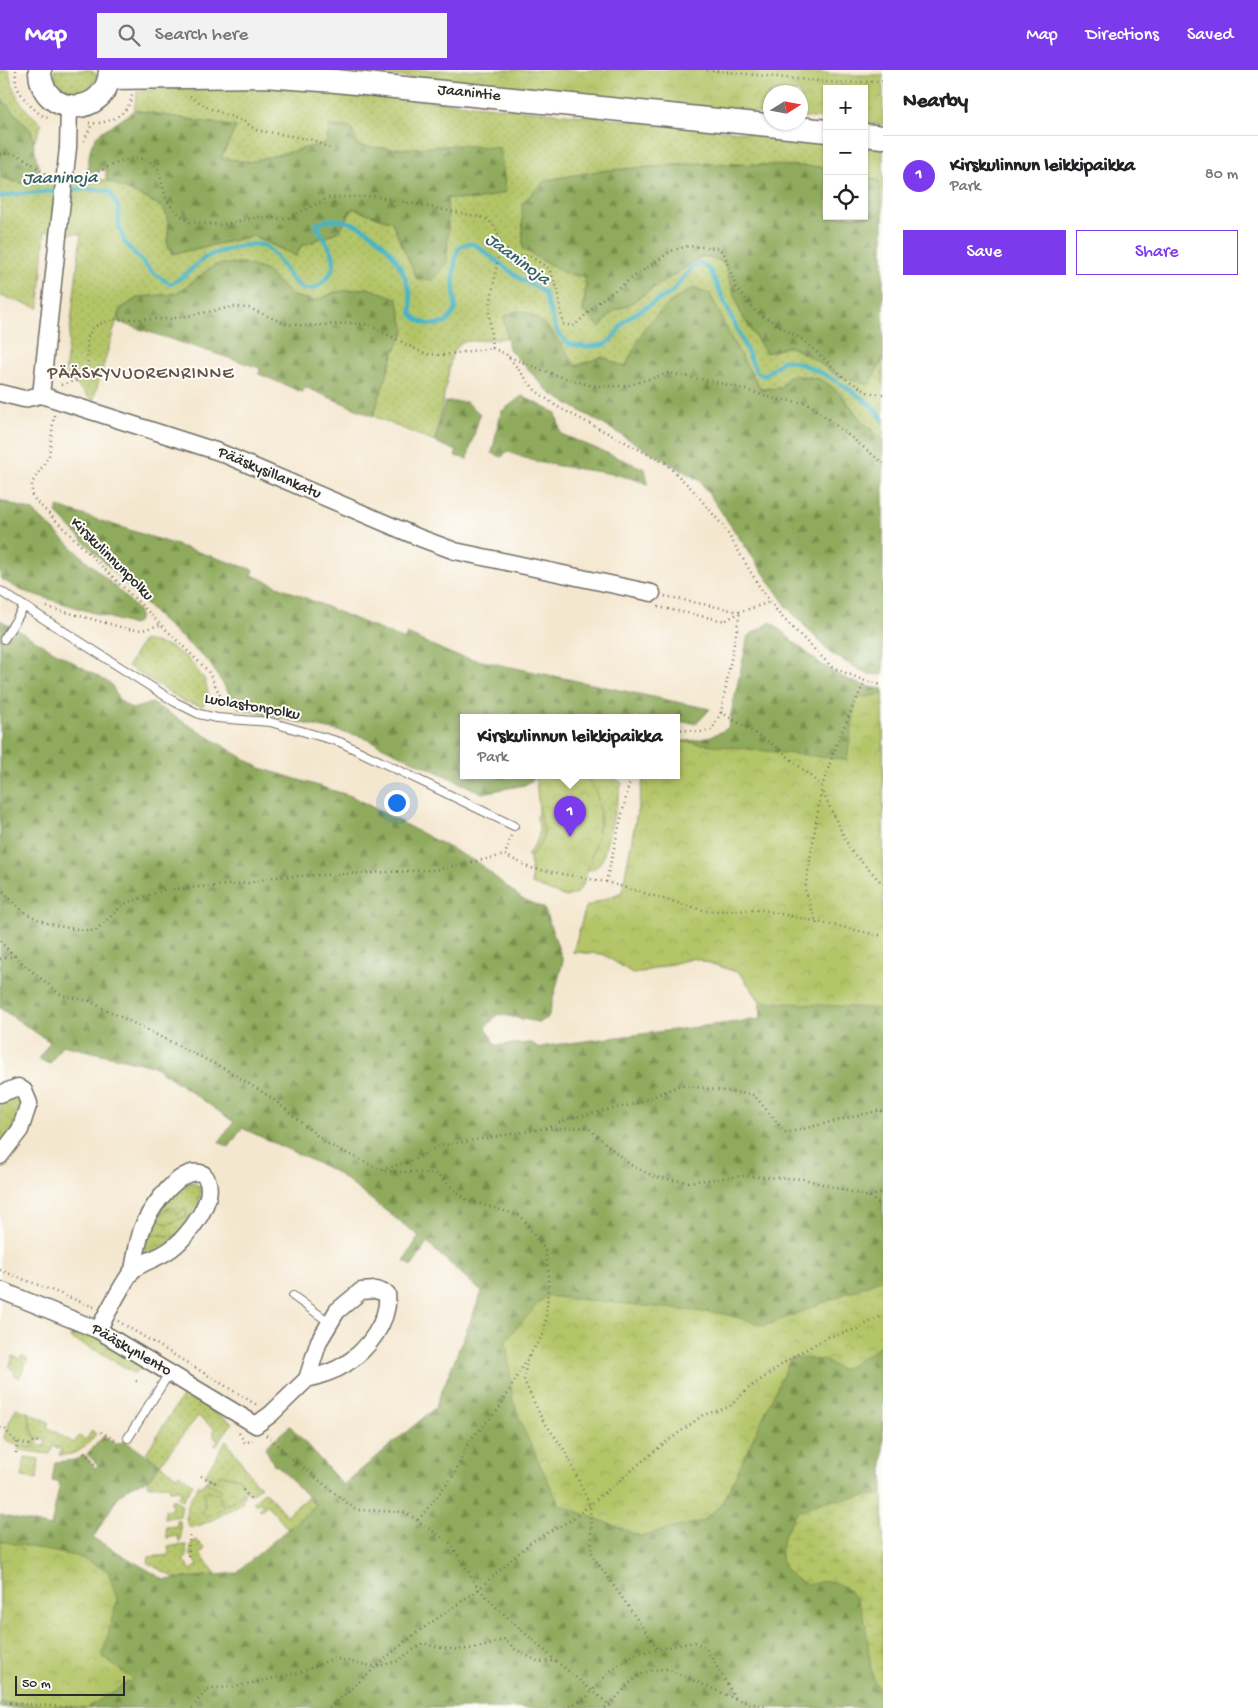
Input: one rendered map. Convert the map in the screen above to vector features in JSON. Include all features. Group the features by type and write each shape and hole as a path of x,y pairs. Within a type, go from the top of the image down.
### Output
{"main road":[{"path":"40,70 43,86 48,94 61,104 69,107 87,105 95,101 107,87 110,74"},
{"name":"Jaanintie","path":"110,74 263,76 336,81 823,131"},
{"path":"868,135 883,137"}],"street":[{"path":"0,393 24,399 40,395 58,236 75,148 69,107"},
{"name":"Pääskysillankatu","path":"40,395 58,393 219,452 420,538 455,551 652,593"},
{"path":"0,1094 18,1087 24,1091 29,1103 20,1130 0,1156"},
{"path":"98,1330 133,1270 142,1228 158,1201 178,1180 192,1173 203,1174 209,1182 209,1191 192,1227 170,1251 133,1270"},
{"name":"Pääskynlento","path":"0,1290 98,1330 256,1425"},
{"path":"256,1425 271,1414 307,1379 344,1365 361,1350 386,1317 387,1294 376,1290 361,1291 337,1311 328,1322 319,1341 307,1379"}],"lane":[{"name":"Luolastonpolku","path":"0,591 175,702 199,714 233,720 270,722 340,742 514,826"},
{"path":"4,640 24,607"},
{"path":"294,1296 328,1322"},
{"path":"128,1438 170,1372"}],"path":[{"path":"707,70 838,84 883,81"},
{"path":"162,76 206,107 245,122 256,130 313,140 329,148"},
{"path":"87,123 108,122 121,114 128,108 133,93"},
{"path":"75,148 92,124"},
{"path":"0,154 12,154 23,158 45,174 58,177"},
{"path":"71,178 95,174 120,160 148,161 158,168 166,198 172,208 189,222 220,226 260,217 286,219 328,198 374,196 485,218 494,225 499,234 500,246 498,271 489,312 492,348"},
{"path":"500,246 518,256 530,256 549,270 558,290 563,324 574,326 601,300 671,250 688,246 717,248 724,253 736,287 756,312 803,340 846,380 869,392 883,394"},
{"path":"58,393 88,371 87,339 93,328 113,319 171,320 233,307 249,308 286,324 310,326 352,323 369,325 425,354 443,355 492,348 508,357 555,375 593,386 626,386 669,373 730,385 775,399 808,403 883,463"},
{"path":"508,357 535,390 556,406 665,463 692,488 724,527 780,615 832,667 866,681 883,685"},
{"name":"Kirskulinnunpolku","path":"58,393 48,456 32,483 32,495 44,510 82,545 208,671 233,720"},
{"path":"652,593 740,612 770,602"},
{"path":"24,607 44,606 128,629 142,630 160,625"},
{"path":"680,730 700,732 712,730 721,712 740,612"},
{"path":"866,681 838,740 822,786 823,792 852,851 883,884"},
{"path":"721,712 777,747 822,786"},
{"path":"606,882 630,779"},
{"path":"817,924 805,890 823,792"},
{"path":"506,855 514,826"},
{"path":"0,887 10,900 35,920 54,927 95,931 124,904 164,890 249,883 274,877 435,870 506,855 530,868 606,882 706,910 762,910 817,924 883,936"},
{"path":"0,941 15,957 61,995 89,1002 225,1069 272,1098 326,1143 380,1170 436,1174 467,1200 521,1216 545,1250 549,1275 545,1332 527,1359 499,1409 469,1441 454,1475 418,1520"},
{"path":"0,959 20,955"},
{"path":"541,1129 571,1118 635,1104 682,1085 754,1095 786,1133 881,1110 883,1113"},
{"path":"380,1170 411,1161 439,1146 541,1129 587,1127 628,1164 655,1177 686,1182 743,1176 804,1179 869,1197 883,1206"},
{"path":"869,1197 883,1192"},
{"path":"329,1708 408,1639 479,1588 531,1542 572,1519 656,1449 703,1415 729,1406 791,1358 828,1337 857,1329 883,1315"},
{"path":"527,1359 524,1382 542,1419 565,1451 590,1505 592,1555 658,1649"},
{"path":"256,1425 289,1456 356,1510 405,1512 450,1543 479,1588 497,1608 591,1692 613,1708"},
{"path":"0,1428 6,1429 10,1438 17,1442 30,1445 33,1441 38,1442"},
{"path":"101,1432 115,1441 128,1438"},
{"path":"16,1453 17,1442"},
{"path":"84,1452 95,1465"},
{"path":"201,1476 218,1484"},
{"path":"243,1490 251,1499"},
{"path":"188,1556 190,1532"},
{"path":"192,1708 207,1689 238,1686 299,1673 334,1658 376,1667 397,1661 423,1643 443,1649 483,1648 505,1639 515,1648 539,1662 556,1661"},
{"path":"565,1708 584,1699 610,1671 635,1654 694,1642 705,1647 736,1698"},
{"path":"605,1708 642,1672 667,1669 736,1698 768,1708"},
{"path":"0,1702 79,1708"}],"green space":[{"path":"0,70 9,70 10,78 19,100 29,113 42,123 34,142 31,131 0,97"},
{"path":"54,70 90,70 97,75 87,89 73,93 66,91 60,86"},
{"path":"333,70 789,70 846,75 883,75 883,125 868,123 868,85 823,85 823,119 808,118 808,85 763,85 763,113"},
{"path":"255,84 679,125 823,142 823,167 702,163 599,171 546,180 566,274 584,276 586,287 583,311 613,311 626,306 703,256 724,262 741,314 766,353 789,346 811,357 838,376 879,368 883,358 883,440 861,420 839,391 761,389 736,348 645,327 625,368 602,357 576,367 558,341 543,324 535,317 518,311 504,317 507,338 461,342 452,354 435,442 373,416 394,352 405,331 335,292 315,301 292,296 265,270 215,265 176,294 139,297 120,309 93,401 65,374 81,234 45,231 39,308 0,296 0,177 20,183 75,177 106,180 156,203 165,211 169,225 167,242 172,254 253,236 296,256 301,246 340,231 352,208 392,222 417,279 448,229 446,198 477,200 397,149 358,146 330,125 326,143 249,162 221,158 236,127 134,110 137,92 176,86"},
{"path":"0,97 31,131 41,181 20,183 0,177"},
{"path":"134,110 236,127 221,158 249,162 326,143 330,125 351,128 358,146 397,149 457,145 500,148 506,192 477,200 447,198 447,262 433,280 417,279 392,222 353,208 340,231 301,246 296,256 253,236 172,254 167,242 169,225 165,211 156,203 106,180 106,169 88,173 91,146 95,139 100,133"},
{"path":"868,147 883,149 883,221 879,181 868,177"},
{"path":"702,163 823,167 823,220 868,220 868,177 879,181 883,221 883,358 869,385 838,376 811,357 789,346 766,353 741,314 724,262 702,256 626,306 613,311 600,327 583,311 586,287 584,276 566,274 523,249 522,203 546,180 599,171"},
{"path":"242,263 265,270 292,296 315,301 335,292 367,288 397,298 405,331 394,352 373,416 305,387 302,392 259,374 260,368 118,322 120,309 139,297 176,294 215,265"},
{"path":"693,288 710,294 736,348 761,389 781,388 788,376 802,376 823,381 838,392 862,422 883,440 883,675 867,674 830,653 787,607 700,481 550,393 509,349 504,317 518,311 535,317 543,324 576,366 602,357 625,367 645,327 669,303"},
{"path":"522,396 556,413 561,434 645,469 648,484 613,474 541,462 507,451 502,457 492,453 501,412"},
{"path":"445,402 466,402 480,414 467,459 455,456 457,451 435,442"},
{"path":"0,500 33,511 126,597 139,612 139,620 133,625 20,590 0,578"},
{"path":"58,507 254,570 252,575 404,640 407,634 454,655 710,709 697,723 680,722 680,714 460,714 460,779 534,779 525,785 482,793 360,736 239,709 209,662 157,616 56,513"},
{"path":"0,620 111,684 119,700 132,709 152,703 260,768 351,796 478,863 522,899 544,908 563,961 548,1018 538,1022 498,1014 486,1027 495,1045 532,1043 540,1049 546,1046 761,1019 760,1001 740,973 694,958 634,974 603,954 573,952 586,907 622,892 643,779 680,779 680,741 703,739 728,728 748,636 771,622 809,654 836,673 851,681 883,689 883,1708 0,1708 0,1515 51,1527 60,1483 52,1481 55,1462 75,1460 85,1455 95,1468 98,1465 87,1454 104,1436 116,1444 125,1441 160,1464 148,1480 133,1485 119,1495 93,1538 165,1580 236,1573 316,1505 278,1466 274,1465 265,1447 290,1426 343,1485 435,1408 482,1292 427,1243 412,1266 404,1261 419,1236 334,1171 242,1128 229,1147 219,1142 234,1122 154,1066 62,1045 50,1064 38,1059 50,1042 0,1008"},
{"path":"143,640 171,647 188,659 205,680 209,697 203,706 185,702 128,666"},
{"path":"883,694 883,1009 760,1001 740,973 694,958 634,974 603,954 573,952 586,907 622,892 643,779 680,779 680,741 847,760 856,699"},
{"path":"536,779 586,779 593,787 598,800 600,814 598,828 583,885 577,893 566,897 532,884 530,858 542,842 544,831 539,811"},
{"path":"585,779 616,779 622,783 603,858 596,867 587,870 601,818"},
{"path":"539,811 544,830 542,842 530,858 527,855 539,834 537,817"},
{"path":"15,1097 20,1104 13,1129 0,1147 0,1101"},
{"path":"192,1182 201,1188 199,1204 176,1237 146,1233 165,1203 184,1185","holes":["172,1207 178,1215 185,1209 187,1216 167,1224 164,1223 163,1211"]},
{"path":"172,1207 178,1215 185,1209 187,1216 167,1224 161,1221 159,1216"},
{"path":"146,1233 176,1237 167,1245 144,1255"},
{"path":"883,1279 883,1345 842,1370 824,1360 791,1358 726,1496 719,1507 702,1521 640,1536 559,1504 523,1428 513,1400 506,1340 545,1296 725,1314 765,1326"},
{"path":"75,1327 142,1364 137,1372 133,1373 105,1355 70,1338"},
{"path":"13,1356 19,1359 22,1356 28,1359 19,1378 14,1375 15,1372 9,1367"},
{"path":"184,1393 232,1423 216,1446 214,1445 218,1440 214,1437 214,1428 198,1416 160,1464 146,1453"},
{"path":"16,1408 27,1412 32,1434 37,1437 34,1448 14,1444 4,1438"},
{"path":"27,1412 49,1422 47,1427 74,1443 79,1436 86,1440 92,1430 96,1434 85,1447 71,1454 59,1455 62,1449 53,1446 50,1454 18,1450 19,1446 33,1448 35,1442 44,1447 46,1440 40,1438 38,1441 36,1440"},
{"path":"226,1440 255,1482 261,1486 251,1494 248,1493 239,1478 219,1475 214,1480 205,1475"},
{"path":"25,1457 39,1459 37,1479 22,1477"},
{"path":"160,1464 176,1476 179,1473 193,1484 183,1500 176,1496 181,1495 180,1489 170,1490 169,1485 149,1486 148,1480"},
{"path":"219,1475 239,1478 246,1490 227,1505 221,1496 219,1498 224,1507 205,1518 201,1512 205,1508 204,1495 208,1490 218,1494 222,1490 205,1482 208,1478 214,1480"},
{"path":"205,1482 223,1490 204,1505 205,1508 224,1507 218,1498 221,1496 228,1505 243,1492 245,1496 242,1499 243,1501 225,1513 201,1525 190,1527 187,1522 186,1511 199,1485 202,1487"},
{"path":"265,1491 286,1515 307,1498 316,1505 288,1529 267,1505 260,1511 259,1509 263,1505 260,1502 256,1505 253,1502"},
{"path":"883,1494 883,1696 872,1675 865,1624 857,1601 848,1591 836,1583 825,1581 810,1584 794,1578 784,1566 781,1546 796,1513 820,1502"},
{"path":"171,1500 176,1500 182,1505 180,1516 165,1518 165,1510 172,1509"},
{"path":"177,1520 180,1521 181,1541 179,1542 178,1536 167,1538 166,1527 177,1526"},
{"path":"196,1540 205,1549 200,1554 217,1575 177,1579 148,1563 149,1557 169,1555 168,1546 186,1545 187,1557 183,1560 191,1570 198,1565 190,1554 191,1544"},
{"path":"0,1541 80,1557 108,1571 117,1599 102,1657 133,1679 87,1708 0,1702"}],"waterway":[{"name":"Jaaninoja","path":"0,197 22,193 76,189 110,192 118,207 119,227 125,243 151,271 170,284 184,276 206,257 246,245 262,245 278,259 298,286 306,289 315,288 326,279 334,265 332,251 316,225 327,221 349,222 372,234 390,251 406,279 410,293 411,314 419,320 431,324 446,323 456,310 454,279 458,249 465,244 474,244 519,278 544,292 557,332 569,344 586,347 604,345 612,339 624,322 672,292 691,268 700,263 710,270 756,371 764,376 784,360 809,367 839,382 866,401 883,420"}],"place":[{"name":"Kirskulinnun leikkipaikka","path":"570,837"}],"district":[{"name":"PÄÄSKYVUORENRINNE","path":"141,374"}]}
